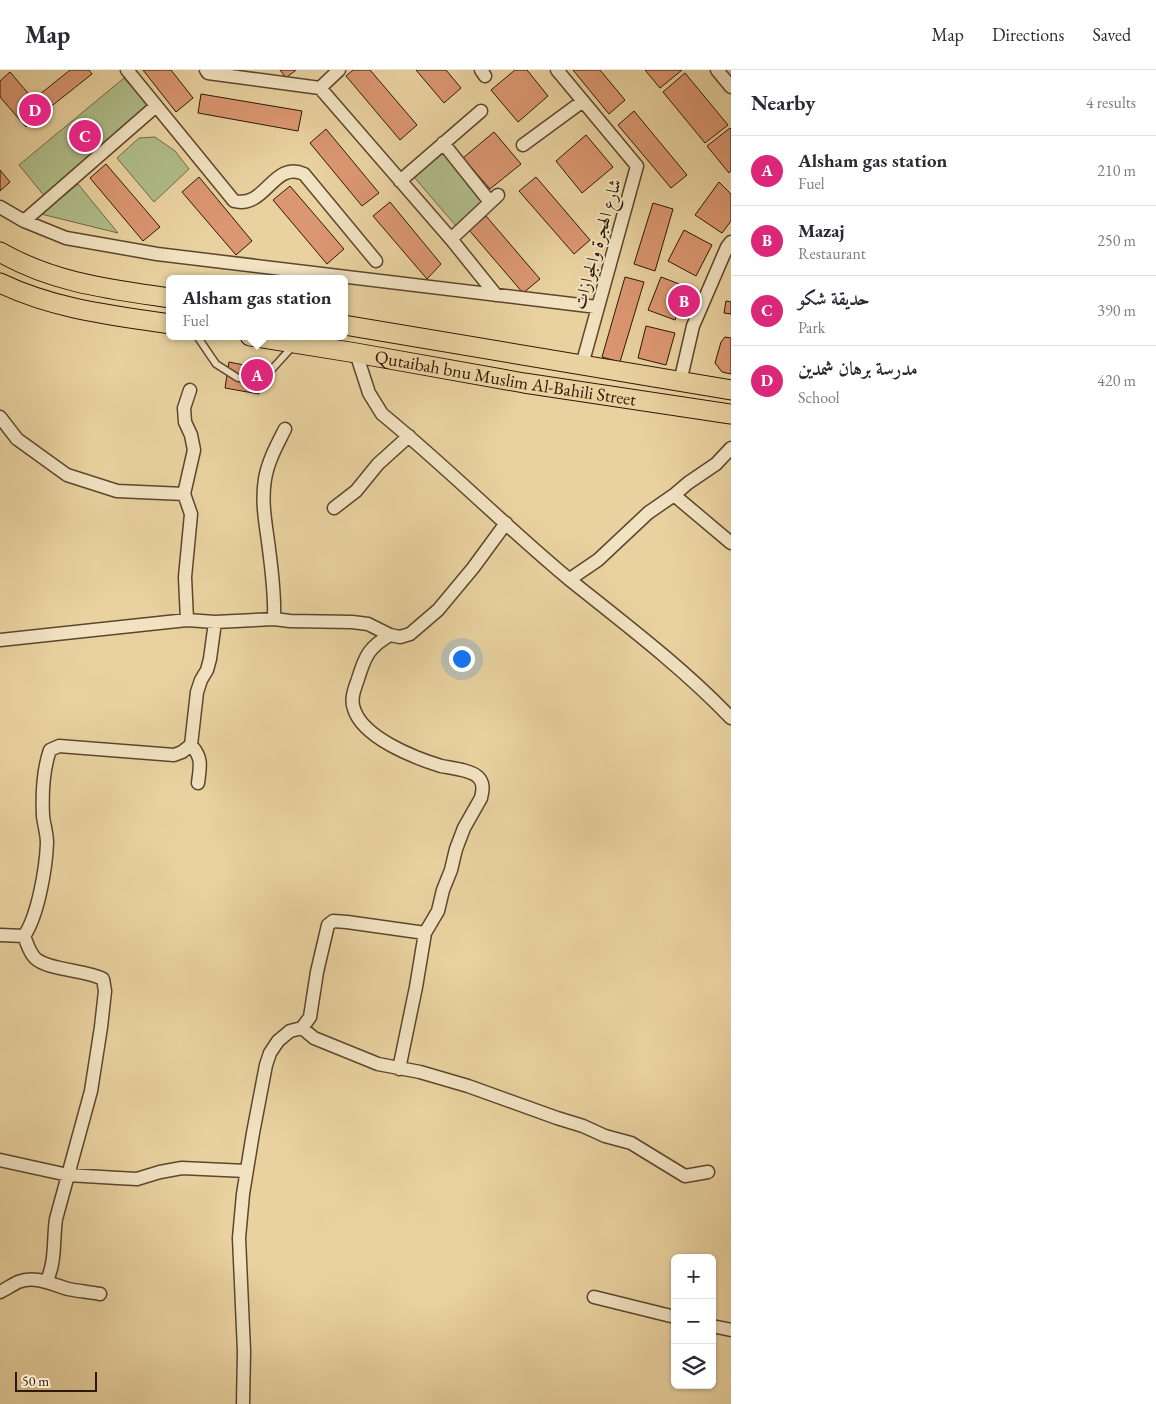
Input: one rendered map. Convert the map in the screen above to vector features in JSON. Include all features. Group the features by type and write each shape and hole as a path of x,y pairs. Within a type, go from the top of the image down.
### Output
{"main road":[{"path":"0,252 38,271 64,280 166,297"},
{"path":"0,283 37,299 60,306 166,323"},
{"name":"Qutaibah bnu Muslim Al-Bahili Street","path":"348,326 731,390"},
{"name":"Qutaibah bnu Muslim Al-Bahili Street","path":"273,340 356,352 524,383 731,414"}],"street":[{"path":"127,70 234,201 241,203 250,201 286,172 295,170 304,174 376,261"},
{"path":"320,88 340,70"},
{"name":"شارع الهجرة والجوازات","path":"557,70 637,166 582,365"},
{"path":"717,70 731,87"},
{"path":"209,71 320,88 451,239 496,295"},
{"path":"524,145 583,101"},
{"path":"24,221 156,106"},
{"path":"400,181 481,110"},
{"path":"444,143 494,198 451,239"},
{"path":"0,207 24,221 66,238 156,254 330,275"},
{"path":"680,382 692,326 727,247 731,242"},
{"path":"348,277 597,307"},
{"path":"356,352 369,393 382,414 570,579 636,631 716,702 731,718"},
{"path":"187,620 185,577 191,514 184,494 194,450 191,435 185,422 184,408 190,390"},
{"path":"0,417 17,439 67,475 117,491 184,494"},
{"path":"274,618 274,601 269,548 264,524 263,496 269,464 285,429"},
{"path":"334,508 356,491 378,464 409,436"},
{"path":"570,579 598,560 655,508 674,495 688,482 716,464 731,448"},
{"path":"674,495 731,543"},
{"path":"0,640 187,620 215,622 274,618 290,621 368,624 390,635 400,637 410,634 424,624 438,610 506,524"},
{"path":"24,936 30,927 40,891 46,857 47,842 43,817 47,758 50,750 59,746 174,755 182,752 191,745 197,692 210,659 215,622"},
{"path":"390,635 371,648 364,660 352,698 353,708 358,718 369,730 400,750 441,765 474,774 483,784 481,798 464,828 456,848 454,861 443,890 438,911 425,933 413,1005 399,1069"},
{"path":"191,745 198,752 200,758 198,783"},
{"path":"243,1404 244,1351 239,1238 246,1171 264,1074 270,1053 278,1041 290,1031 302,1028 310,1017 317,972 328,925 333,921 425,933"},
{"path":"0,935 24,936"},
{"path":"24,936 35,958 47,965 104,978 105,991 91,1091 56,1219 53,1258 47,1280"},
{"path":"302,1028 314,1038 378,1064 420,1072 468,1086 583,1126 605,1136 631,1143 685,1176 708,1172"},
{"path":"0,1160 68,1174 137,1179 182,1168 246,1171"},
{"path":"0,1292 18,1282 47,1280 54,1285 100,1294"},
{"path":"594,1297 671,1316"},
{"path":"716,1327 731,1330"}],"lane":[{"path":"201,340 216,364 238,378 264,378 296,344"}],"green space":[{"path":"124,78 150,108 46,198 19,165"},
{"path":"155,137 175,151 189,169 154,202 117,158 139,138"},
{"path":"443,153 484,201 456,226 414,177"},
{"path":"78,184 118,233 41,214"}],"building":[{"path":"70,70 89,70 92,74 44,112 34,99"},
{"path":"143,70 171,70 193,98 176,112"},
{"path":"280,70 296,70 286,78"},
{"path":"353,70 370,70 417,125 400,140 346,76"},
{"path":"416,70 446,70 461,88 444,103"},
{"path":"515,70 527,70 548,96 518,122 491,90"},
{"path":"573,70 600,70 625,100 609,114"},
{"path":"645,70 682,70 660,88"},
{"path":"10,72 44,112 26,127 0,97 0,81"},
{"path":"685,73 728,125 705,143 663,92"},
{"path":"201,94 302,111 298,131 198,113"},
{"path":"634,111 687,175 671,188 618,125"},
{"path":"730,128 731,171 729,173 707,146"},
{"path":"326,129 379,193 362,206 310,143"},
{"path":"494,132 521,164 490,189 463,158"},
{"path":"586,135 613,167 582,193 556,161"},
{"path":"106,164 160,227 143,241 90,178"},
{"path":"0,170 10,182 0,191"},
{"path":"199,177 252,241 236,255 182,192"},
{"path":"536,177 590,240 574,254 519,191"},
{"path":"719,182 731,194 731,221 722,233 695,215"},
{"path":"290,186 344,249 327,264 273,200"},
{"path":"390,202 441,264 427,279 373,216"},
{"path":"653,203 673,209 655,271 634,264"},
{"path":"486,216 540,279 523,293 469,230"},
{"path":"684,230 712,245 696,276 668,261"},
{"path":"625,277 644,282 620,362 602,357"},
{"path":"661,277 687,287 675,320 648,310"},
{"path":"726,301 731,302 731,314 724,313"},
{"path":"646,326 675,333 666,365 638,358"},
{"path":"725,337 731,338 731,374 722,372 715,363 721,342"},
{"path":"229,362 264,369 259,394 225,388"}],"place":[{"name":"مدرسة برهان شمدين","path":"35,110"},
{"name":"حديقة شكو","path":"85,136"},
{"name":"Mazaj","path":"684,301"},
{"name":"Alsham gas station","path":"257,375"}]}
